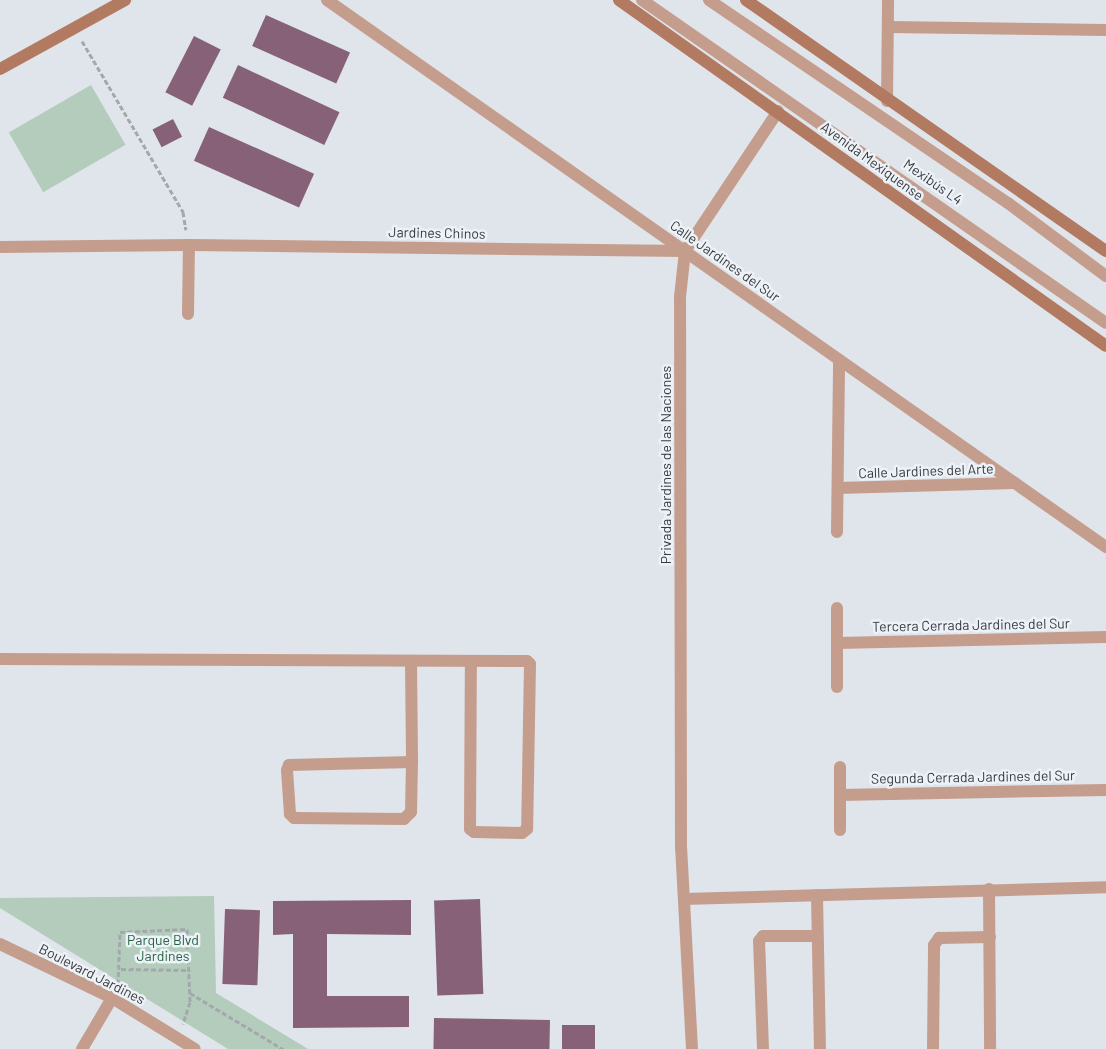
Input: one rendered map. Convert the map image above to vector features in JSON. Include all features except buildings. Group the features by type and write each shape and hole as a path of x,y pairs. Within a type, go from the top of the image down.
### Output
{"main road":[{"path":"0,69 125,0"},
{"name":"Avenida Mexiquense","path":"619,0 778,111 1106,346"},
{"path":"746,0 887,101 1106,251"}],"street":[{"name":"Calle Jardines del Sur","path":"327,0 1106,547"},
{"name":"Mexibús L4","path":"642,0 1106,322"},
{"name":"Mexibús L4","path":"709,0 1008,203 1106,276"},
{"path":"887,101 888,0"},
{"path":"888,27 1106,30"},
{"name":"Privada Jardines de las Naciones","path":"692,1049 681,848 680,298 685,251 778,111"},
{"name":"Jardines Chinos","path":"0,247 189,246 685,251"},
{"path":"188,314 189,246"},
{"name":"Calle Jardines del Arte","path":"837,532 838,360"},
{"name":"Calle Jardines del Arte","path":"838,488 1015,483"},
{"path":"837,608 837,686"},
{"name":"Tercera Cerrada Jardines del Sur","path":"837,643 1106,636"},
{"path":"0,659 527,661 530,664 526,829 522,833 474,832 470,829 471,662"},
{"path":"411,662 412,762 411,812 404,819 294,818 290,814 287,770 289,766 412,762"},
{"path":"840,767 840,830"},
{"name":"Segunda Cerrada Jardines del Sur","path":"840,795 1106,790"},
{"path":"684,899 1106,886"},
{"path":"989,890 990,1049"},
{"path":"816,895 820,1049"},
{"path":"763,1049 759,941 762,936 817,936"},
{"path":"933,1049 934,945 940,938 990,936"},
{"name":"Boulevard Jardines","path":"0,944 112,998 195,1049"},
{"path":"82,1049 112,998"}],"path":[{"path":"74,28 183,212 189,246"},
{"path":"112,998 121,978 120,932 187,929 189,992 179,1039"},
{"path":"121,969 189,970"},
{"path":"189,992 283,1049"}],"green space":[{"path":"91,85 126,145 43,192 9,132"},
{"name":"Parque Blvd Jardines","path":"214,896 216,993 308,1049 228,1049 0,908 0,898"}]}
